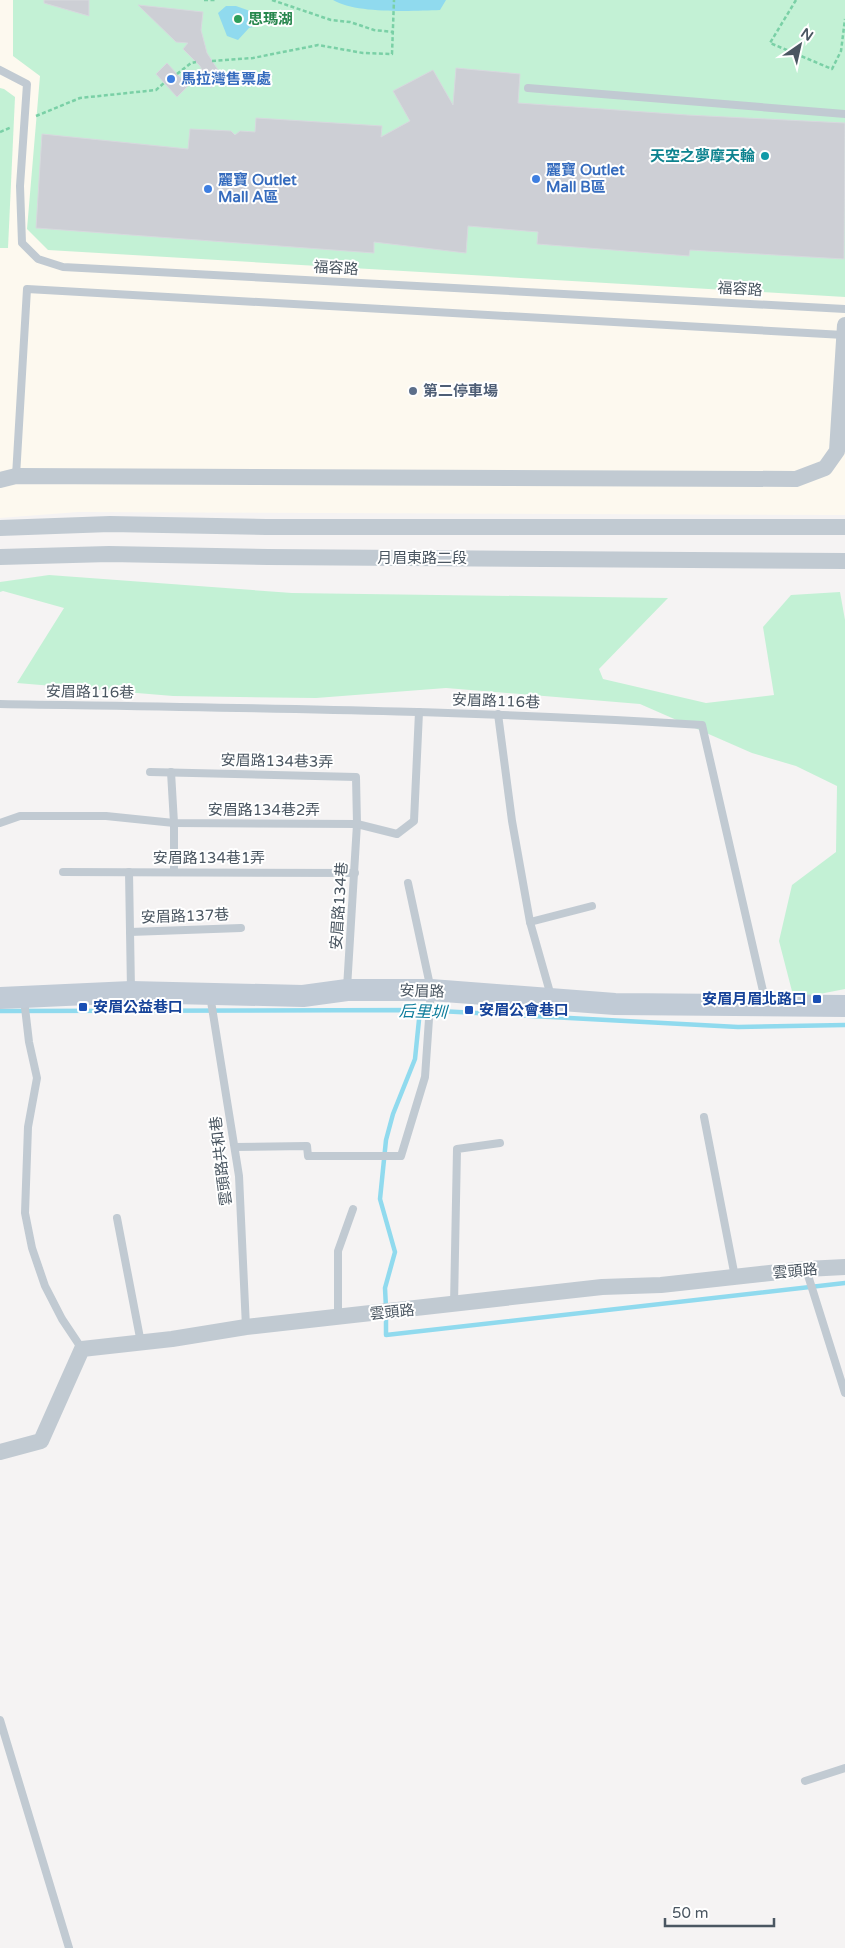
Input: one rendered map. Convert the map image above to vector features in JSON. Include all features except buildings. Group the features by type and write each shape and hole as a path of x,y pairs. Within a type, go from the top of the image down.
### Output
{"street":[{"path":"8,478 796,478 825,468 837,450 845,325"},
{"name":"月眉東路二段","path":"0,528 110,524 296,527 845,527"},
{"name":"月眉東路二段","path":"0,557 109,554 845,561"},
{"name":"安眉路","path":"0,998 131,992 303,996 347,990 431,990 615,1004 845,1006"},
{"name":"雲頭路","path":"82,1349 141,1343 246,1327 602,1288 661,1285 806,1269 845,1267"},
{"path":"0,1452 41,1440 82,1349"}],"lane":[{"name":"福容路","path":"0,70 27,84 20,186 22,243 38,259 63,267 845,309"},
{"path":"528,88 845,114"},
{"path":"8,478 27,289 844,335"},
{"name":"安眉路116巷","path":"0,704 498,714 702,725 766,1006"},
{"name":"安眉路134巷2弄","path":"0,823 20,816 106,816 174,823 358,824 397,834 414,821 419,712"},
{"path":"498,714 512,821 530,922 552,1000"},
{"name":"安眉路134巷3弄","path":"150,772 356,777 358,824"},
{"path":"171,772 174,872"},
{"name":"安眉路134巷","path":"347,990 358,824"},
{"name":"安眉路134巷1弄","path":"63,872 355,873"},
{"name":"安眉路137巷","path":"129,872 131,992"},
{"path":"234,1146 307,1146 308,1156 402,1156 425,1077 431,990 408,883"},
{"path":"530,922 592,906"},
{"name":"安眉路137巷","path":"130,932 241,928"},
{"name":"雲頭路共和巷","path":"210,993 215,1014 239,1176 246,1327"},
{"path":"24,998 29,1042 37,1078 28,1127 25,1212 32,1248 45,1286 62,1319 82,1349"},
{"path":"704,1117 735,1277"},
{"path":"454,1304 457,1149 500,1143"},
{"path":"338,1317 338,1251 353,1209"},
{"path":"117,1218 141,1343"},
{"path":"806,1269 845,1393"},
{"path":"0,1720 69,1948"},
{"path":"805,1781 845,1768"}],"path":[{"path":"204,0 217,0"},
{"path":"272,0 331,20 350,22 374,30 393,32"},
{"path":"212,61 254,58 318,44 363,53 392,54 394,0"},
{"path":"787,0 794,2 770,43 832,69 841,51 845,18"},
{"path":"177,74 191,63 196,62"},
{"path":"36,116 80,98 156,90 164,83"},
{"path":"0,132 12,126"}],"shaded area":[{"path":"0,0 845,0 845,515 78,512 0,518"}],"green space":[{"path":"13,0 845,0 845,297 48,250 27,229 40,76 13,56"},
{"path":"0,88 15,97 8,248 0,248"},
{"path":"49,575 292,593 668,598 599,669 603,679 706,703 774,695 763,627 791,595 840,592 845,620 845,989 794,999 779,941 792,885 836,852 837,786 796,766 752,753 640,704 446,688 316,698 173,696 17,683 64,608 3,591 0,592 0,582"}],"water":[{"path":"333,0 446,0 440,10 400,11 356,8"},
{"name":"思瑪湖","path":"226,6 236,6 250,11 257,26 249,28 238,40 227,36 218,13"}],"waterway":[{"name":"后里圳","path":"0,1011 420,1010 738,1027 845,1025"},
{"path":"386,1308 385,1288 395,1252 380,1199 386,1140 393,1114 415,1059 420,1010"},
{"path":"386,1315 386,1335 845,1283"}],"place":[{"name":"思瑪湖","path":"238,19"},
{"name":"馬拉灣售票處","path":"171,79"},
{"name":"天空之夢摩天輪","path":"765,156"},
{"name":"麗寶 Outlet Mall B區","path":"536,179"},
{"name":"麗寶 Outlet Mall A區","path":"208,189"},
{"name":"第二停車場","path":"413,391"},
{"name":"安眉月眉北路口","path":"817,999"},
{"name":"安眉公益巷口","path":"83,1007"},
{"name":"安眉公會巷口","path":"469,1010"}]}
